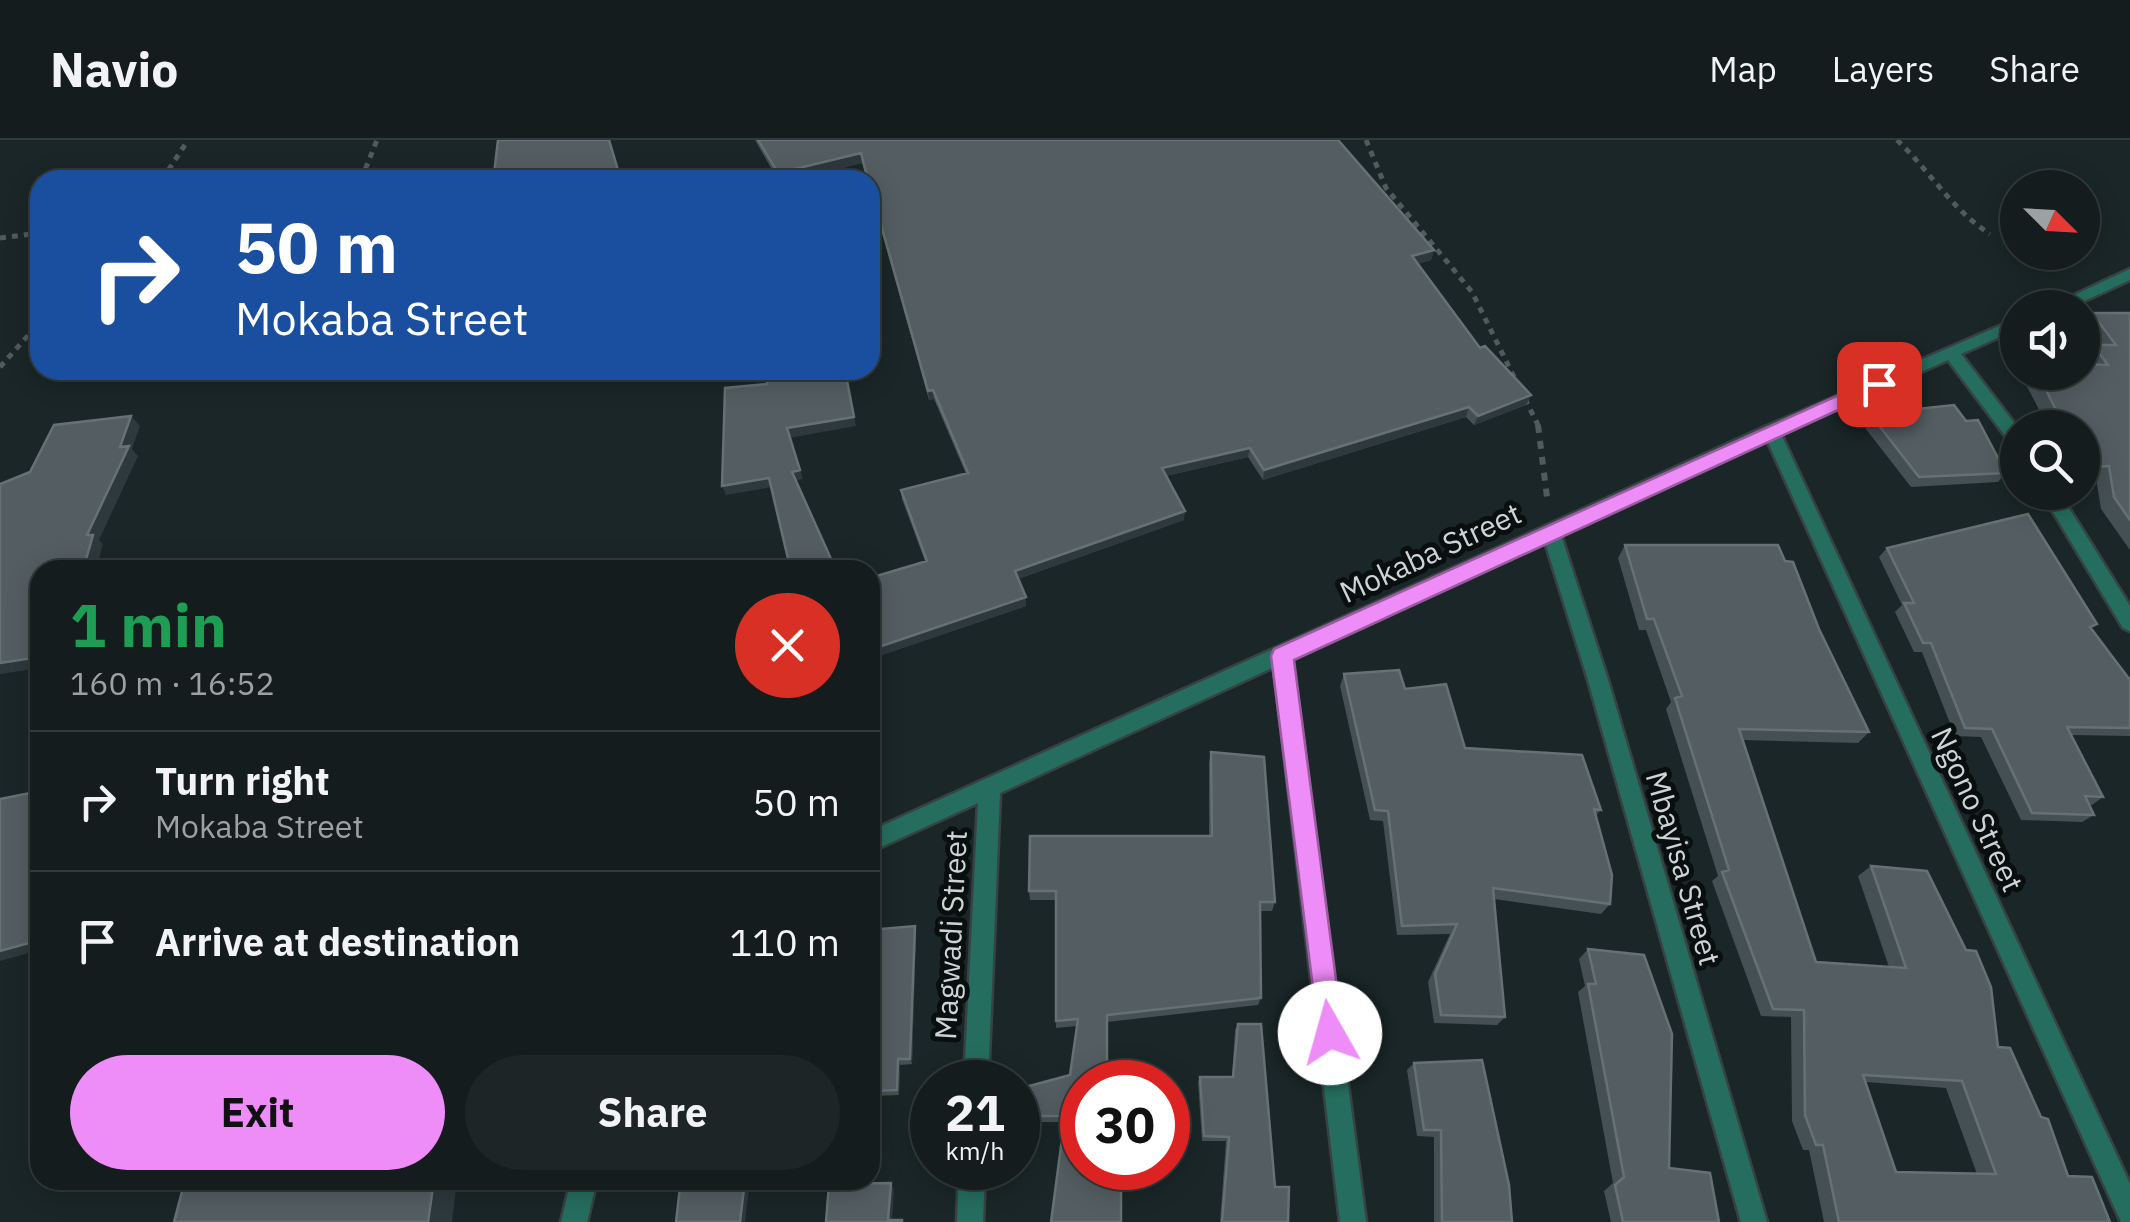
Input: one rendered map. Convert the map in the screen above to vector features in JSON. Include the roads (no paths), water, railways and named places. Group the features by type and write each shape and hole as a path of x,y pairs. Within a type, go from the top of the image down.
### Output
{"street":[{"path":"2100,290 2128,279"},
{"name":"Mokaba Street","path":"880,838 1771,431 2000,331"},
{"path":"1951,352 2000,418"},
{"name":"Ngono Street","path":"1771,431 2130,1212"},
{"path":"2061,510 2130,622"},
{"name":"Mbayisa Street","path":"1551,532 1598,680 1754,1222"},
{"path":"1282,656 1353,1222"},
{"name":"Magwadi Street","path":"977,1060 989,790"},
{"path":"574,1222 582,1190"},
{"path":"970,1222 971,1190"}]}
